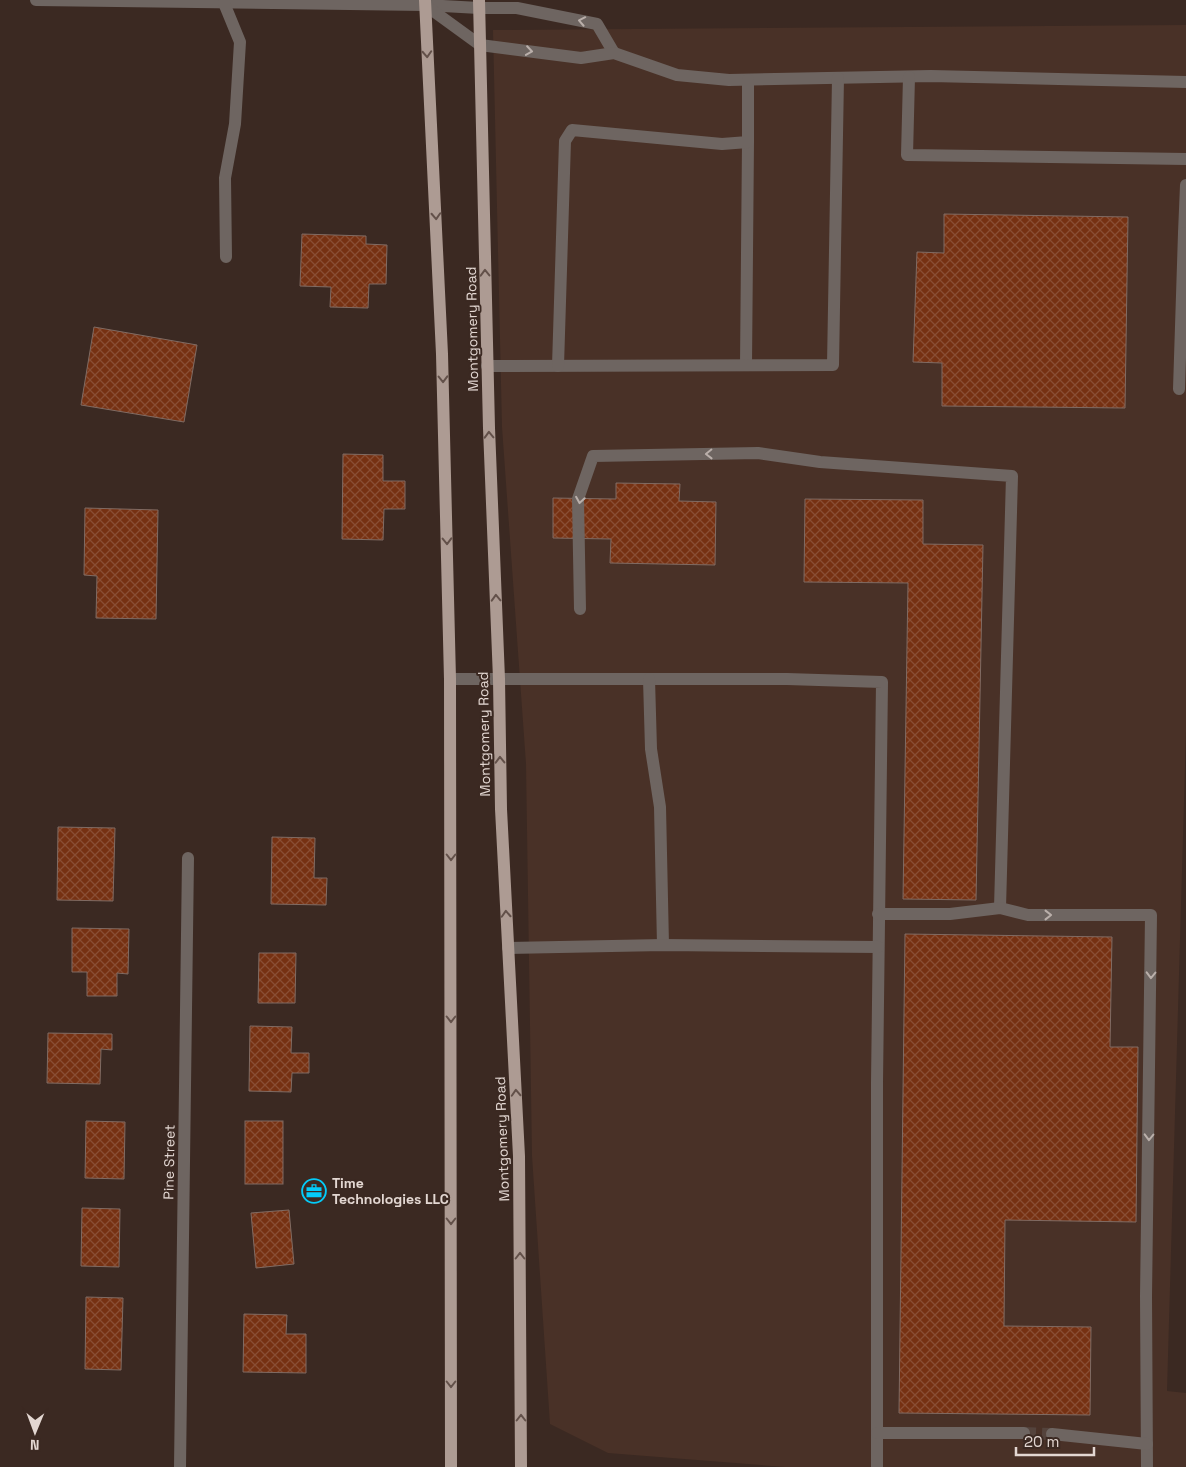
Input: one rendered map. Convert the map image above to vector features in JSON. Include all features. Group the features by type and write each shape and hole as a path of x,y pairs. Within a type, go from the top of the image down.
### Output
{"main road":[{"path":"425,3 442,354 450,679 452,1467"},
{"name":"Montgomery Road","path":"479,4 487,366 499,679 501,809 519,1156 521,1467"}],"street":[{"path":"36,0 479,4 517,8 597,24 614,53"},
{"path":"224,3 240,42 235,124 225,178 226,256"},
{"path":"425,3 480,45 581,58 614,53 677,74 729,80 909,77 1186,82"},
{"path":"909,77 907,154 1186,159"},
{"path":"487,366 833,365 838,78"},
{"path":"746,366 748,80"},
{"path":"558,366 565,141 572,130 722,144 748,142"},
{"path":"1179,389 1186,184"},
{"path":"580,609 578,499 593,456 758,453 820,462 1012,476 1000,908"},
{"path":"450,679 882,682 878,914 877,1467"},
{"path":"649,679 651,749 660,807 663,945"},
{"name":"Pine Street","path":"180,1467 188,858"},
{"path":"878,914 950,914 1000,908 1028,915 1151,915 1147,1232 1147,1467"},
{"path":"508,948 663,945 878,947"},
{"path":"877,1432 1024,1433"},
{"path":"1052,1434 1147,1444"}],"shaded area":[{"path":"1186,25 1186,732 1167,1391 1186,1393 1186,1467 785,1467 608,1453 550,1424 532,1156 526,764 502,427 493,30"}],"building":[{"path":"944,214 1128,217 1125,408 942,406 942,363 913,362 917,252 944,253"},
{"path":"302,234 366,236 366,244 387,245 386,284 369,284 368,308 330,307 331,287 300,286"},
{"path":"94,327 197,345 184,422 81,405"},
{"path":"343,454 383,455 383,481 405,481 405,509 384,509 383,540 342,539"},
{"path":"616,483 680,484 679,501 716,502 715,565 610,563 611,539 553,538 553,498 616,499"},
{"path":"805,499 923,500 923,544 983,545 976,900 903,899 908,583 804,582"},
{"path":"85,508 158,510 156,619 96,618 97,576 84,575"},
{"path":"58,827 115,828 113,901 57,900"},
{"path":"272,837 315,838 314,878 327,878 326,905 271,904"},
{"path":"72,928 129,929 128,974 117,973 117,996 87,996 87,972 72,972"},
{"path":"905,934 1112,937 1110,1047 1138,1047 1136,1222 1005,1220 1004,1326 1091,1327 1090,1415 899,1413"},
{"path":"259,953 296,953 295,1003 258,1003"},
{"path":"250,1026 292,1027 291,1053 309,1053 309,1073 292,1073 291,1092 249,1091"},
{"path":"48,1033 112,1034 112,1050 101,1049 100,1084 47,1083"},
{"path":"86,1121 125,1122 124,1179 85,1178"},
{"path":"245,1121 283,1121 283,1184 245,1184"},
{"path":"82,1208 120,1209 119,1267 81,1266"},
{"path":"289,1210 294,1264 256,1268 251,1213"},
{"path":"86,1297 123,1298 121,1370 85,1369"},
{"path":"244,1314 287,1315 286,1334 306,1334 306,1373 243,1372"}],"tunnel":[{"path":"1024,1433 1052,1434"}],"place":[{"name":"Time Technologies LLC","path":"314,1191"}]}
